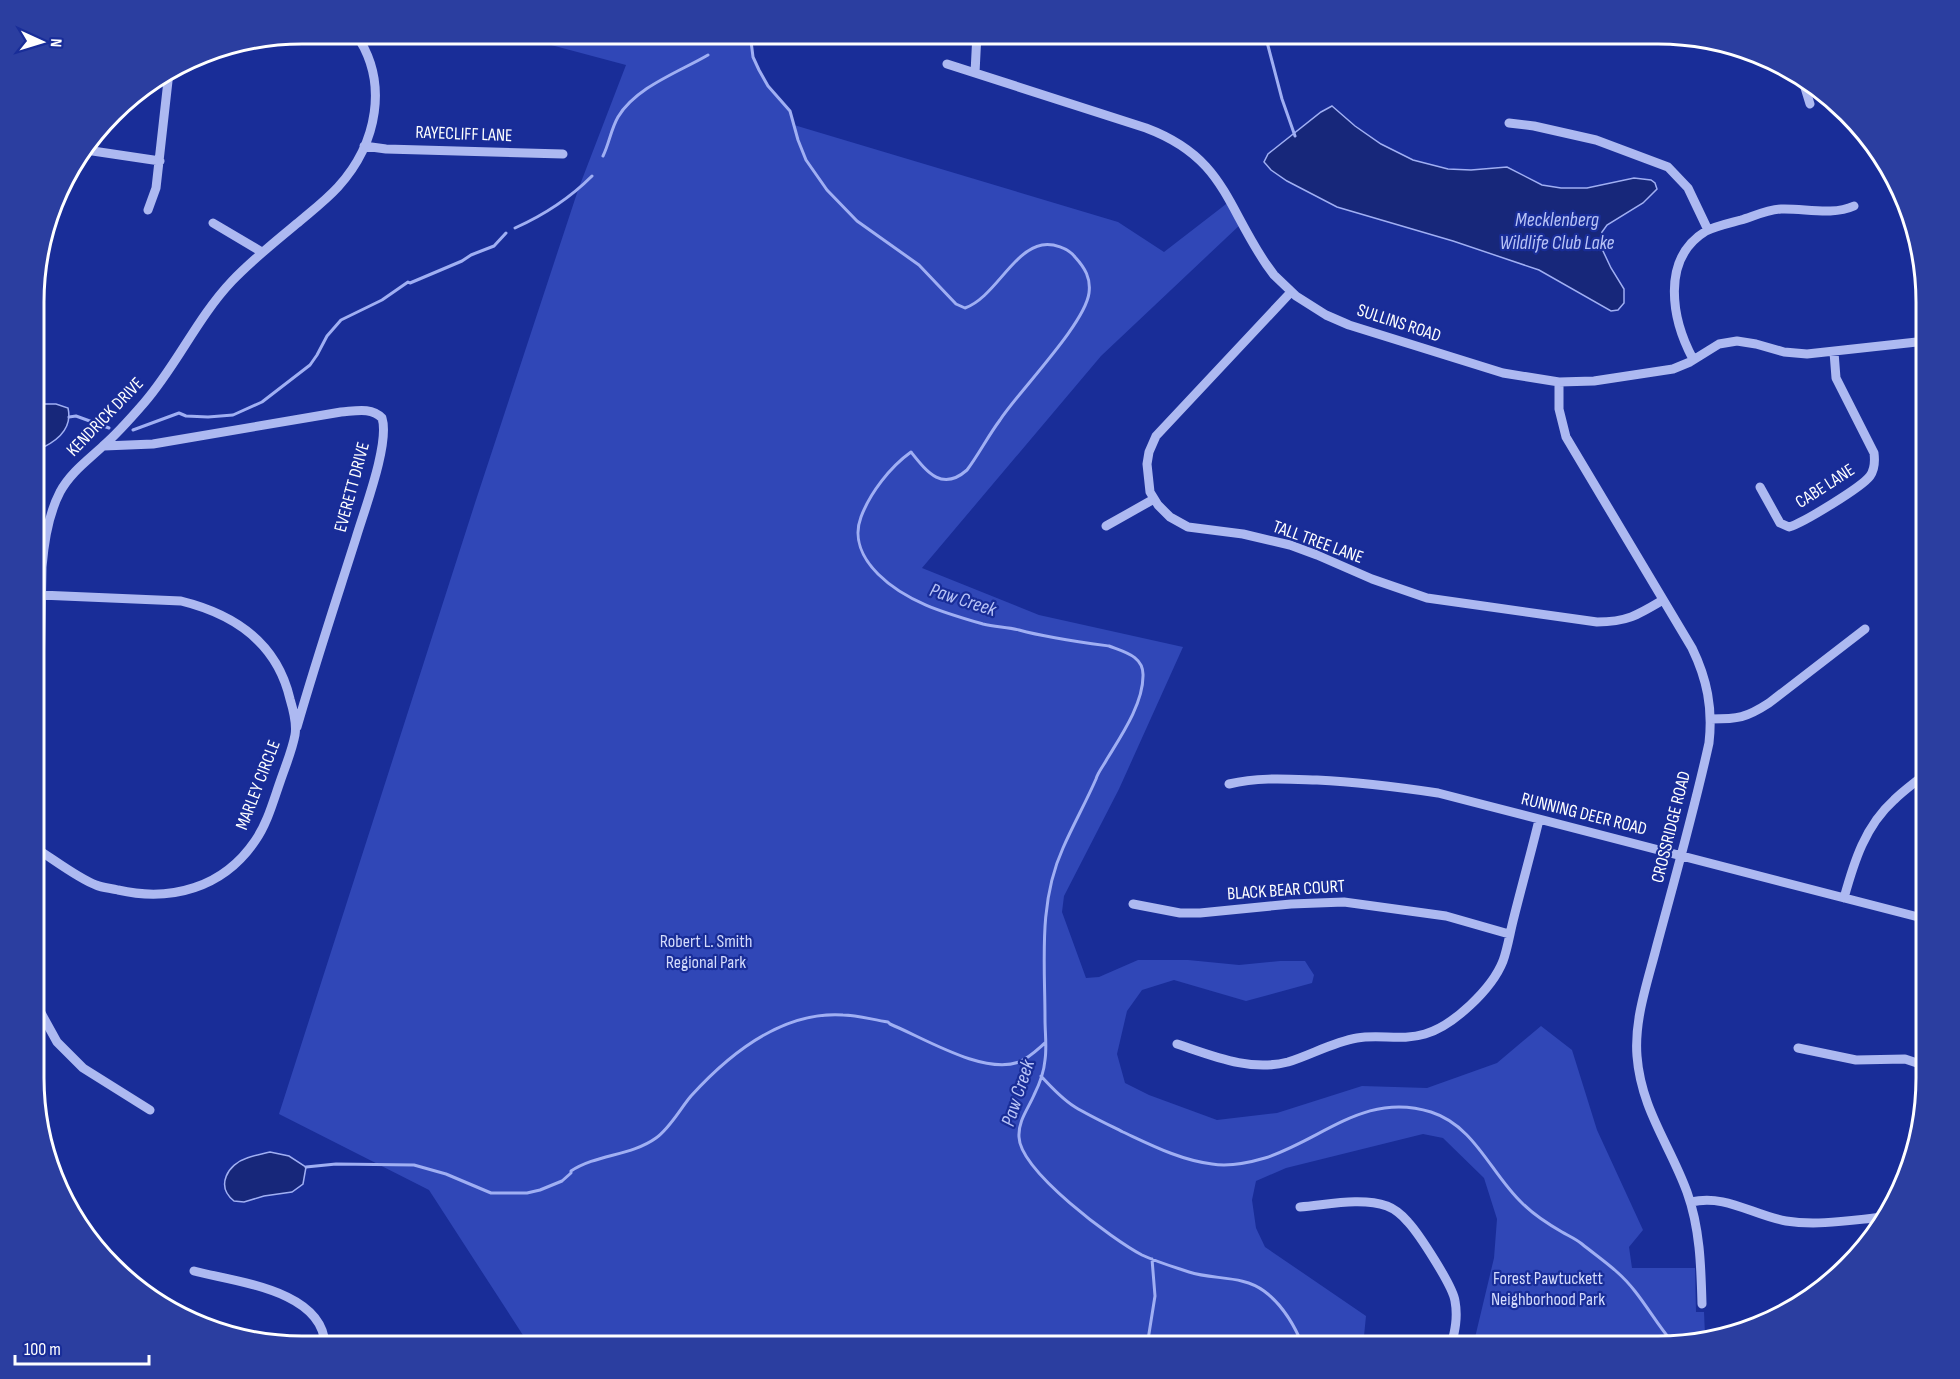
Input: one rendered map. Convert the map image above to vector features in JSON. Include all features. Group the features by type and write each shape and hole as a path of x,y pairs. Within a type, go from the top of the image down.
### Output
{"street":[{"name":"KENDRICK DRIVE","path":"44,547 47,530 61,490 160,384 213,304 231,283 262,252 338,187 364,146 373,121 376,86 373,70 361,44"},
{"path":"975,73 976,44"},
{"name":"SULLINS ROAD","path":"947,64 1146,128 1176,140 1206,165 1220,182 1255,248 1274,276 1291,292 1326,315 1349,325 1495,371 1559,382 1594,381 1673,369 1719,344 1737,341 1795,354 1916,342"},
{"path":"148,210 156,189 168,81"},
{"path":"1805,89 1809,104"},
{"path":"1509,123 1534,126 1596,140 1668,167 1688,188 1708,230"},
{"name":"RAYECLIFF LANE","path":"364,146 386,149 563,154"},
{"path":"92,151 160,161"},
{"path":"1693,359 1682,336 1674,297 1676,269 1690,244 1708,230 1773,210 1839,210 1854,206"},
{"path":"213,224 262,252"},
{"path":"1106,526 1154,499 1149,485 1147,464 1156,436 1291,292"},
{"name":"CABE LANE","path":"1760,487 1780,523 1789,527 1852,491 1871,475 1875,460 1874,453 1836,378 1834,352"},
{"name":"CROSSRIDGE ROAD","path":"1559,382 1559,409 1566,437 1700,666 1709,695 1711,719 1706,756 1639,1019 1637,1056 1641,1083 1649,1109 1690,1202 1698,1238 1702,1304"},
{"name":"EVERETT DRIVE","path":"104,446 153,444 342,412 369,410 379,414 382,418 384,431 378,461 296,733"},
{"name":"TALL TREE LANE","path":"1154,499 1170,517 1188,527 1251,536 1290,545 1403,591 1449,602 1597,622 1615,622 1635,616 1663,600"},
{"name":"MARLEY CIRCLE","path":"44,595 181,601 200,606 231,619 255,637 266,648 287,685 296,733 262,829 244,856 227,870 185,892"},
{"path":"1711,719 1735,719 1753,714 1865,629"},
{"name":"RUNNING DEER ROAD","path":"1229,784 1260,778 1345,782 1438,793 1916,916"},
{"path":"1844,898 1856,859 1874,823 1894,800 1916,782"},
{"path":"1177,1044 1235,1063 1270,1065 1286,1062 1357,1038 1403,1038 1434,1031 1473,1003 1485,990 1502,963 1539,820"},
{"name":"KENDRICK DRIVE","path":"44,855 95,885 136,894 159,895 185,892"},
{"name":"BLACK BEAR COURT","path":"1133,904 1180,913 1200,913 1291,904 1344,902 1446,916 1509,934"},
{"path":"44,1019 53,1036 75,1061 111,1087 150,1110"},
{"path":"1798,1048 1856,1060 1905,1059 1916,1063"},
{"path":"1690,1202 1723,1200 1768,1218 1801,1222 1875,1218"},
{"path":"1300,1207 1368,1202 1389,1207 1397,1212 1414,1229 1454,1295 1457,1318 1453,1336"},
{"path":"194,1271 286,1296 302,1304 318,1321 324,1336"}],"green space":[{"name":"Robert L. Smith Regional Park","path":"547,44 751,44 753,57 759,70 768,86 790,111 794,125 1118,222 1164,252 1230,201 1242,223 1101,356 922,568 1039,615 1183,647 1119,789 1064,896 1062,912 1086,978 1099,977 1138,960 1188,960 1239,965 1305,961 1314,975 1312,983 1246,1001 1174,980 1142,990 1127,1011 1117,1054 1125,1083 1149,1095 1217,1120 1277,1113 1362,1086 1427,1088 1497,1063 1541,1026 1572,1050 1597,1130 1643,1230 1629,1247 1632,1268 1695,1268 1696,1312 1704,1312 1705,1331 1658,1336 1475,1336 1494,1258 1497,1219 1484,1178 1443,1138 1423,1134 1286,1168 1256,1181 1252,1200 1256,1228 1265,1247 1366,1316 1364,1336 524,1336 429,1190 279,1114 578,190 626,65"}],"water":[{"name":"Mecklenberg Wildlife Club Lake","path":"1332,106 1381,144 1413,160 1448,169 1507,167 1542,185 1561,188 1587,188 1634,178 1651,180 1657,189 1643,203 1607,225 1602,232 1603,251 1624,289 1624,303 1618,310 1611,311 1539,270 1453,241 1337,207 1271,170 1264,162 1268,154"},
{"path":"44,404 56,404 68,408 68,423 65,429 56,440 44,446"},
{"path":"270,1152 289,1156 306,1167 303,1184 292,1192 244,1202 234,1201 225,1189 226,1176 230,1170 240,1161"}],"waterway":[{"name":"Paw Creek","path":"751,44 753,57 759,70 768,86 790,111 806,160 827,190 857,221 919,265 956,304 965,308 975,303 1022,256 1042,245 1055,246 1068,251 1084,269 1089,283 1089,293 1076,322 1009,407 967,470 950,479 936,477 911,452 888,473 870,499 859,525 860,547 867,561 889,584 927,605 983,624 1064,640 1109,646 1127,653 1137,659 1140,664 1143,676 1142,687 1135,709 1098,774 1055,869 1046,911 1044,1065 1038,1087 1022,1120 1019,1137 1023,1151 1035,1168 1070,1203 1111,1235 1142,1255 1166,1264 1198,1274 1247,1282 1256,1286 1271,1296 1282,1309 1298,1336"},
{"path":"1268,44 1282,99 1295,136"},
{"path":"603,156 618,117 626,106 659,81 708,55"},
{"path":"515,228 556,205 592,176"},
{"path":"133,430 179,413 186,416 208,417 233,415 262,402 310,365 327,336 341,320 382,300 408,282 494,246 506,233"},
{"path":"69,417 76,416 109,428"},
{"path":"306,1167 336,1164 414,1165 446,1174 491,1193 527,1193 540,1190 562,1181 571,1171 581,1165 636,1148 656,1138 706,1080 740,1050 778,1028 799,1020 821,1016 849,1015 888,1022 954,1053 988,1064 1005,1065 1019,1062 1045,1043"},
{"path":"1041,1076 1070,1104 1105,1123 1177,1156 1219,1165 1239,1164 1265,1158 1345,1120 1365,1113 1385,1108 1407,1107 1431,1112 1446,1119 1471,1139 1511,1191 1531,1211 1580,1242 1617,1272 1633,1288 1667,1335"},
{"path":"1149,1336 1155,1296 1152,1259"}],"park label":[{"name":"Forest Pawtuckett Neighborhood Park","path":"1548,1288"}]}
